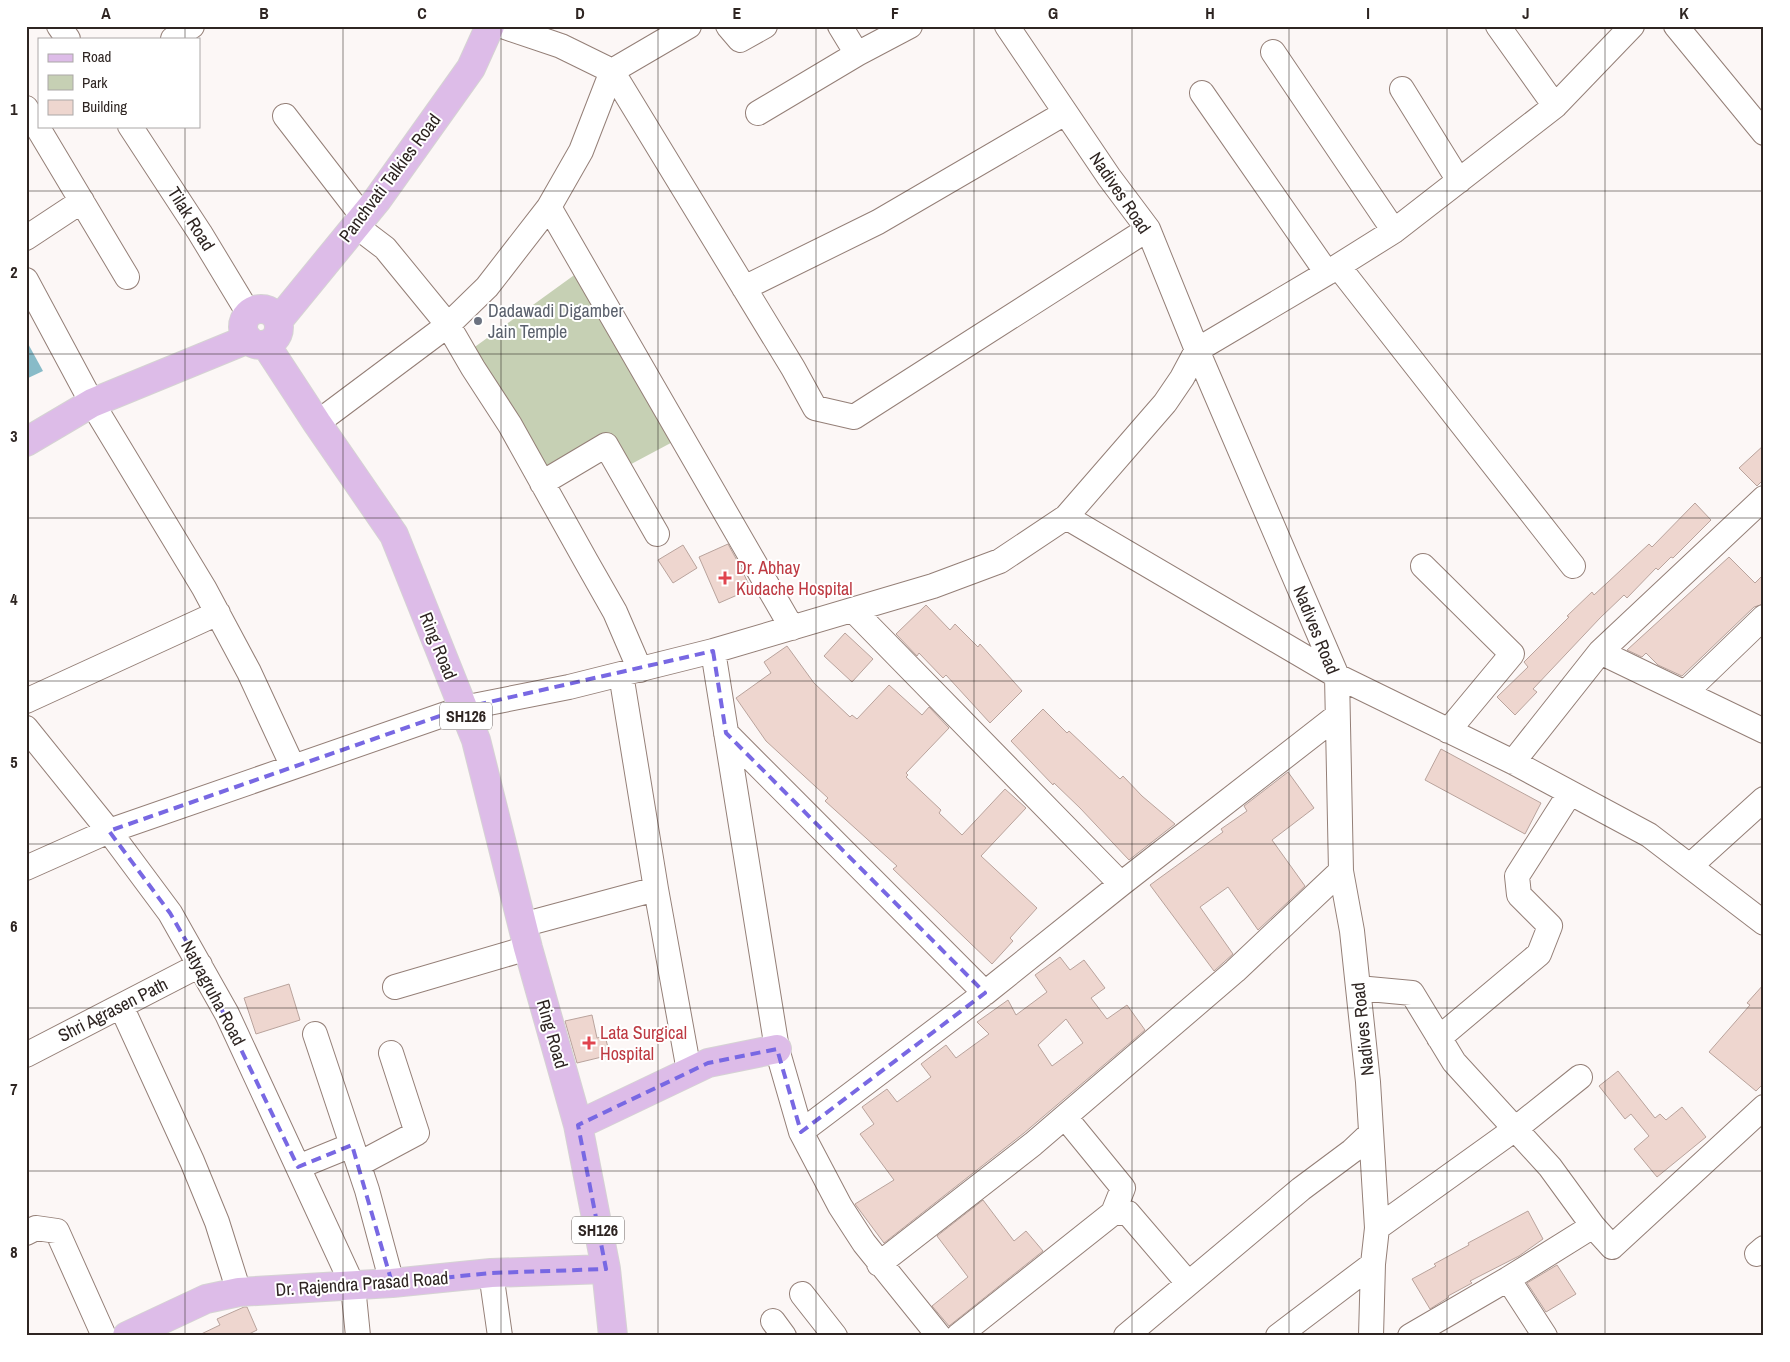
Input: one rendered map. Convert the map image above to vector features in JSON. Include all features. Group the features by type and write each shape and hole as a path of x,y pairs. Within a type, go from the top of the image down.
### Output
{"main road":[{"name":"Panchvati Talkies Road","path":"260,330 377,200 471,68 490,26"},
{"path":"26,442 92,403 260,330"},
{"name":"Ring Road","path":"260,330 317,423 394,535 476,740 525,936 578,1124"},
{"path":"578,1124 708,1063 776,1049"},
{"name":"SH126","path":"578,1124 606,1268 613,1336"},
{"name":"Dr. Rajendra Prasad Road","path":"127,1336 206,1299 240,1292 392,1284 491,1273 606,1268"}],"street":[{"path":"59,26 67,38"},
{"path":"161,26 170,38"},
{"path":"173,38 192,26"},
{"path":"502,26 562,46 612,71 793,368 814,408 854,418 1148,229"},
{"path":"317,423 448,325 487,287 549,207 581,151 612,71 689,26"},
{"path":"728,26 740,40 764,26"},
{"path":"840,26 857,54"},
{"path":"758,113 857,54 910,26"},
{"name":"Nadives Road","path":"1007,26 1148,229 1197,350 1336,676 1341,871 1352,931 1368,1082 1377,1228 1373,1264 1372,1336"},
{"path":"1498,26 1555,106"},
{"path":"26,868 109,831 462,708 569,687 713,651 932,586 1000,561 1066,517 1165,403 1182,378 1197,350 1394,230 1555,106 1632,26"},
{"path":"1676,26 1764,133"},
{"path":"1273,52 1394,230"},
{"path":"1402,89 1459,181"},
{"path":"1202,94 1332,269 1574,566"},
{"path":"26,108 38,128"},
{"path":"744,288 878,222 1066,112"},
{"path":"285,116 359,221 385,248 448,325 510,425 615,612 631,672 656,888 689,1071"},
{"path":"38,128 127,277"},
{"name":"Tilak Road","path":"131,128 200,233 260,330"},
{"path":"26,238 82,201"},
{"path":"549,207 792,628"},
{"path":"26,280 92,403 218,613 249,672 293,767"},
{"path":"542,483 606,445 657,534"},
{"path":"1513,762 1600,652 1764,498"},
{"path":"1066,517 1336,676 1513,762 1649,835 1764,923"},
{"path":"1424,566 1512,654 1448,731"},
{"path":"854,610 1121,884"},
{"path":"26,701 218,613"},
{"path":"1685,693 1764,617"},
{"path":"713,651 776,1049 801,1132 840,1206 879,1264 939,1336"},
{"path":"1600,652 1764,731"},
{"path":"801,1132 985,993 1121,884 1337,716"},
{"name":"Natyagruha Road","path":"26,728 109,831 170,913 227,1014 353,1286 358,1336"},
{"path":"726,733 985,993"},
{"path":"1439,1038 1539,954 1550,926 1519,895 1517,876 1570,793"},
{"path":"1690,866 1764,799"},
{"path":"879,1264 1065,1117 1235,971 1341,871"},
{"path":"395,987 525,936 656,888"},
{"name":"Shri Agrasen Path","path":"26,1056 200,966"},
{"path":"1358,988 1412,993 1454,1062 1550,1167 1593,1226 1612,1247 1764,1107"},
{"path":"121,1006 192,1161 217,1222 240,1292"},
{"path":"315,1034 356,1154 378,1227 392,1284"},
{"path":"298,1167 356,1154 417,1133 391,1053"},
{"path":"1377,1228 1515,1130 1580,1077"},
{"path":"958,1336 1113,1213 1123,1188 1065,1117"},
{"path":"1126,1336 1301,1189 1352,1151 1370,1134"},
{"path":"1113,1213 1128,1213 1188,1283"},
{"path":"1410,1336 1508,1279 1593,1226"},
{"path":"26,1233 36,1228 57,1231 104,1336"},
{"path":"1278,1336 1373,1264"},
{"path":"491,1273 500,1336"},
{"path":"1508,1279 1545,1336"},
{"path":"802,1294 835,1336"}],"highlighted area":[{"path":"713,651 726,733 985,993 801,1132 777,1049 708,1063 578,1125 606,1269 491,1273 392,1283 352,1145 298,1167 200,965 170,913 109,831 463,708"}],"green space":[{"path":"584,268 682,437 620,470 606,446 554,476 465,354"}],"water":[{"path":"26,340 43,371 26,379"}],"building":[{"path":"1764,445 1764,479 1757,486 1739,468"},
{"path":"1695,503 1711,520 1673,558 1671,557 1658,570 1656,568 1627,598 1624,595 1600,618 1533,689 1537,692 1515,715 1497,697 1528,667 1524,662 1592,592 1594,595 1649,544 1652,547"},
{"path":"728,544 751,589 719,603 699,557"},
{"path":"683,545 697,568 673,583 658,560"},
{"path":"1729,557 1755,583 1764,574 1764,604 1754,607 1682,676 1658,665 1646,653 1642,657 1627,650"},
{"path":"926,605 950,630 955,624 978,647 980,644 1022,691 990,723 946,675 943,678 919,653 917,656 896,634"},
{"path":"845,633 873,659 852,682 824,656"},
{"path":"787,646 814,683 850,717 852,715 857,719 889,685 922,715 929,707 949,728 906,773 908,775 906,777 941,810 939,813 962,835 1005,789 1026,808 981,856 1037,908 1010,938 1013,941 992,964 893,869 897,866 825,801 828,798 766,741 736,698 771,673 764,662"},
{"path":"1043,709 1067,733 1069,731 1120,779 1123,776 1142,796 1175,824 1129,860 1080,808 1054,783 1053,785 1011,741"},
{"path":"1441,749 1541,803 1525,834 1425,780"},
{"path":"1288,772 1314,808 1272,840 1305,886 1258,930 1228,887 1200,907 1233,954 1214,971 1150,885 1223,832 1221,829 1247,811 1244,806"},
{"path":"1060,957 1070,970 1084,960 1105,988 1091,998 1107,1019 1127,1005 1145,1030 1024,1133 884,1243 855,1204 894,1180 860,1134 874,1124 862,1107 887,1089 897,1102 931,1077 921,1064 946,1045 956,1058 989,1034 977,1022 1008,1000 1016,1015 1047,992 1035,975","holes":["1066,1019 1083,1043 1052,1066 1038,1045"]},
{"path":"289,984 300,1020 256,1034 244,998"},
{"path":"1764,984 1764,1083 1756,1091 1709,1052 1750,1005 1747,1003"},
{"path":"592,1015 597,1038 605,1036 610,1055 577,1063 565,1021"},
{"path":"1618,1071 1655,1118 1660,1114 1666,1120 1682,1107 1706,1137 1657,1177 1634,1149 1649,1136 1631,1114 1625,1119 1599,1086"},
{"path":"983,1200 1014,1241 1026,1231 1043,1251 949,1326 932,1306 968,1277 937,1236"},
{"path":"1528,1211 1543,1239 1519,1256 1470,1281 1472,1283 1448,1296 1430,1309 1412,1279 1436,1266 1434,1264 1469,1245 1468,1243"},
{"path":"1557,1265 1576,1294 1546,1312 1527,1283"},
{"path":"247,1307 257,1330 245,1336 197,1336 220,1325 217,1319"}],"place":[{"name":"Dadawadi Digamber Jain Temple","path":"478,321"},
{"name":"Dr. Abhay Kudache Hospital","path":"725,578"},
{"name":"Lata Surgical Hospital","path":"589,1043"}]}
